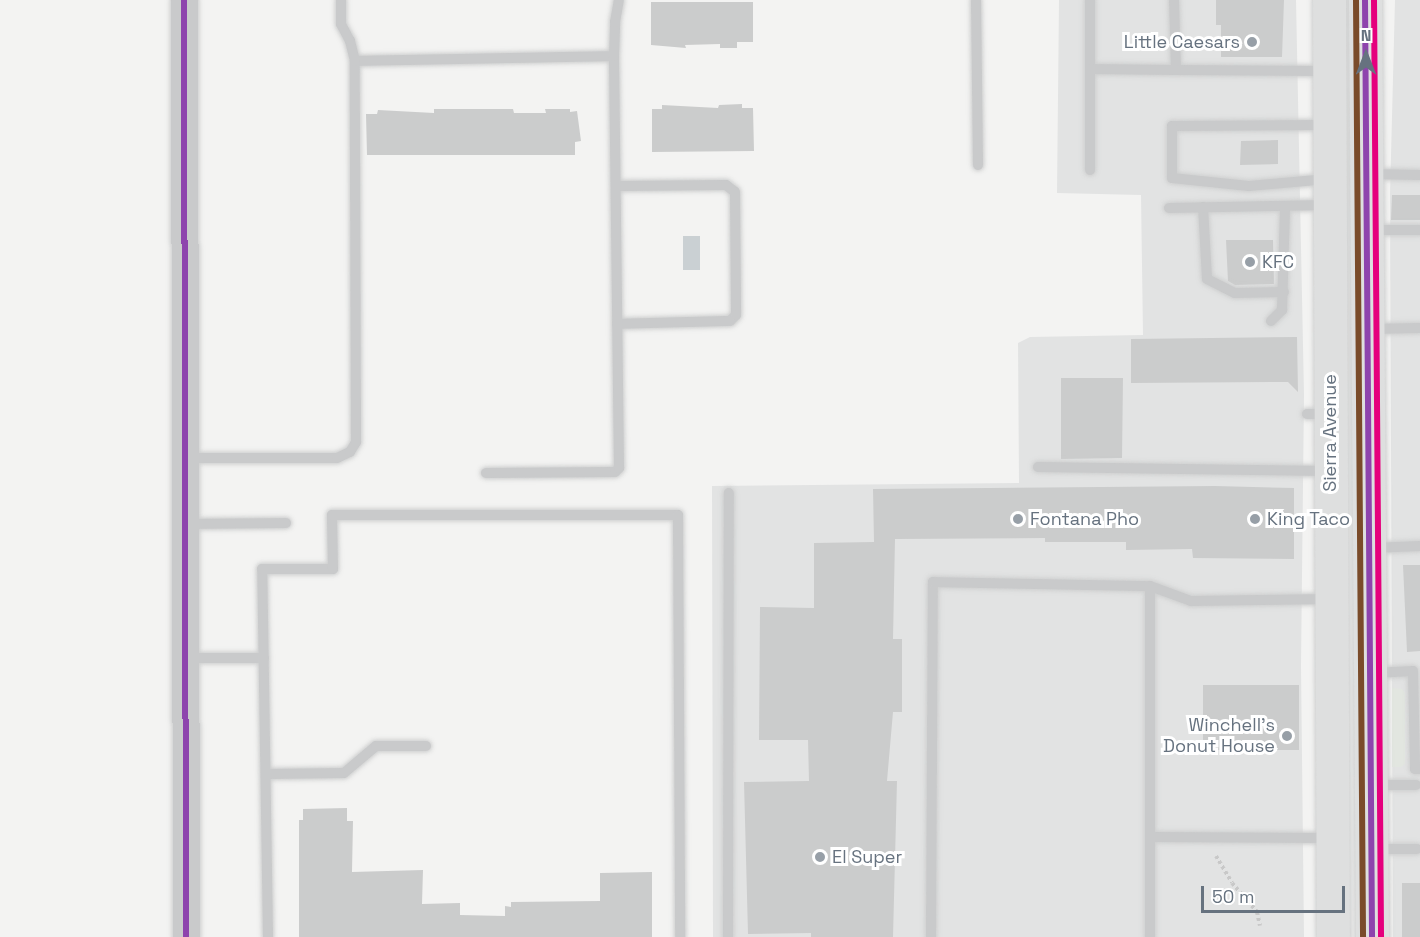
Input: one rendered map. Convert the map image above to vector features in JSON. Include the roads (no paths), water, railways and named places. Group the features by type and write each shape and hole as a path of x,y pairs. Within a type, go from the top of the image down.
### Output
{"main road":[{"name":"Sierra Avenue","path":"1329,0 1330,344 1318,414 1330,471 1333,937"},
{"path":"1365,0 1372,937"},
{"path":"1330,344 1347,398 1350,543 1354,548 1370,548"}],"street":[{"path":"184,0 186,937"}],"lane":[{"path":"185,458 337,458 350,452 356,442 355,61 350,41 341,24 341,0"},
{"path":"486,473 615,472 619,468 614,56 615,22 619,0"},
{"path":"976,0 978,165"},
{"path":"1090,0 1090,170"},
{"path":"1174,0 1176,70"},
{"path":"355,61 614,56"},
{"path":"1090,69 1329,70"},
{"path":"1329,125 1172,126 1172,178 1329,192"},
{"path":"1367,174 1420,175"},
{"path":"616,186 726,185 735,192 736,315 730,321 617,324"},
{"path":"1169,208 1285,206 1329,192"},
{"path":"1271,321 1282,310 1285,206"},
{"path":"1203,207 1207,279 1235,293 1284,292"},
{"path":"1367,230 1420,230"},
{"path":"1367,329 1420,328"},
{"path":"1038,467 1330,471"},
{"path":"728,937 729,493"},
{"path":"268,937 262,569 333,569 332,515 678,515 680,937"},
{"path":"185,524 286,523"},
{"path":"1370,548 1420,546"},
{"path":"931,937 933,582 1149,586 1191,601 1331,599"},
{"path":"1149,586 1150,937"},
{"path":"185,658 264,658"},
{"path":"1371,673 1413,671 1415,769 1420,769"},
{"path":"266,774 344,773 376,746 426,746"},
{"path":"1371,785 1416,785"},
{"path":"1150,837 1332,838"},
{"path":"1372,849 1417,849"}],"place":[{"name":"Little Caesars","path":"1252,42"},
{"name":"KFC","path":"1250,262"},
{"name":"Fontana Pho","path":"1018,519"},
{"name":"King Taco","path":"1255,519"},
{"name":"Winchell's Donut House","path":"1287,736"},
{"name":"El Super","path":"820,857"}]}
